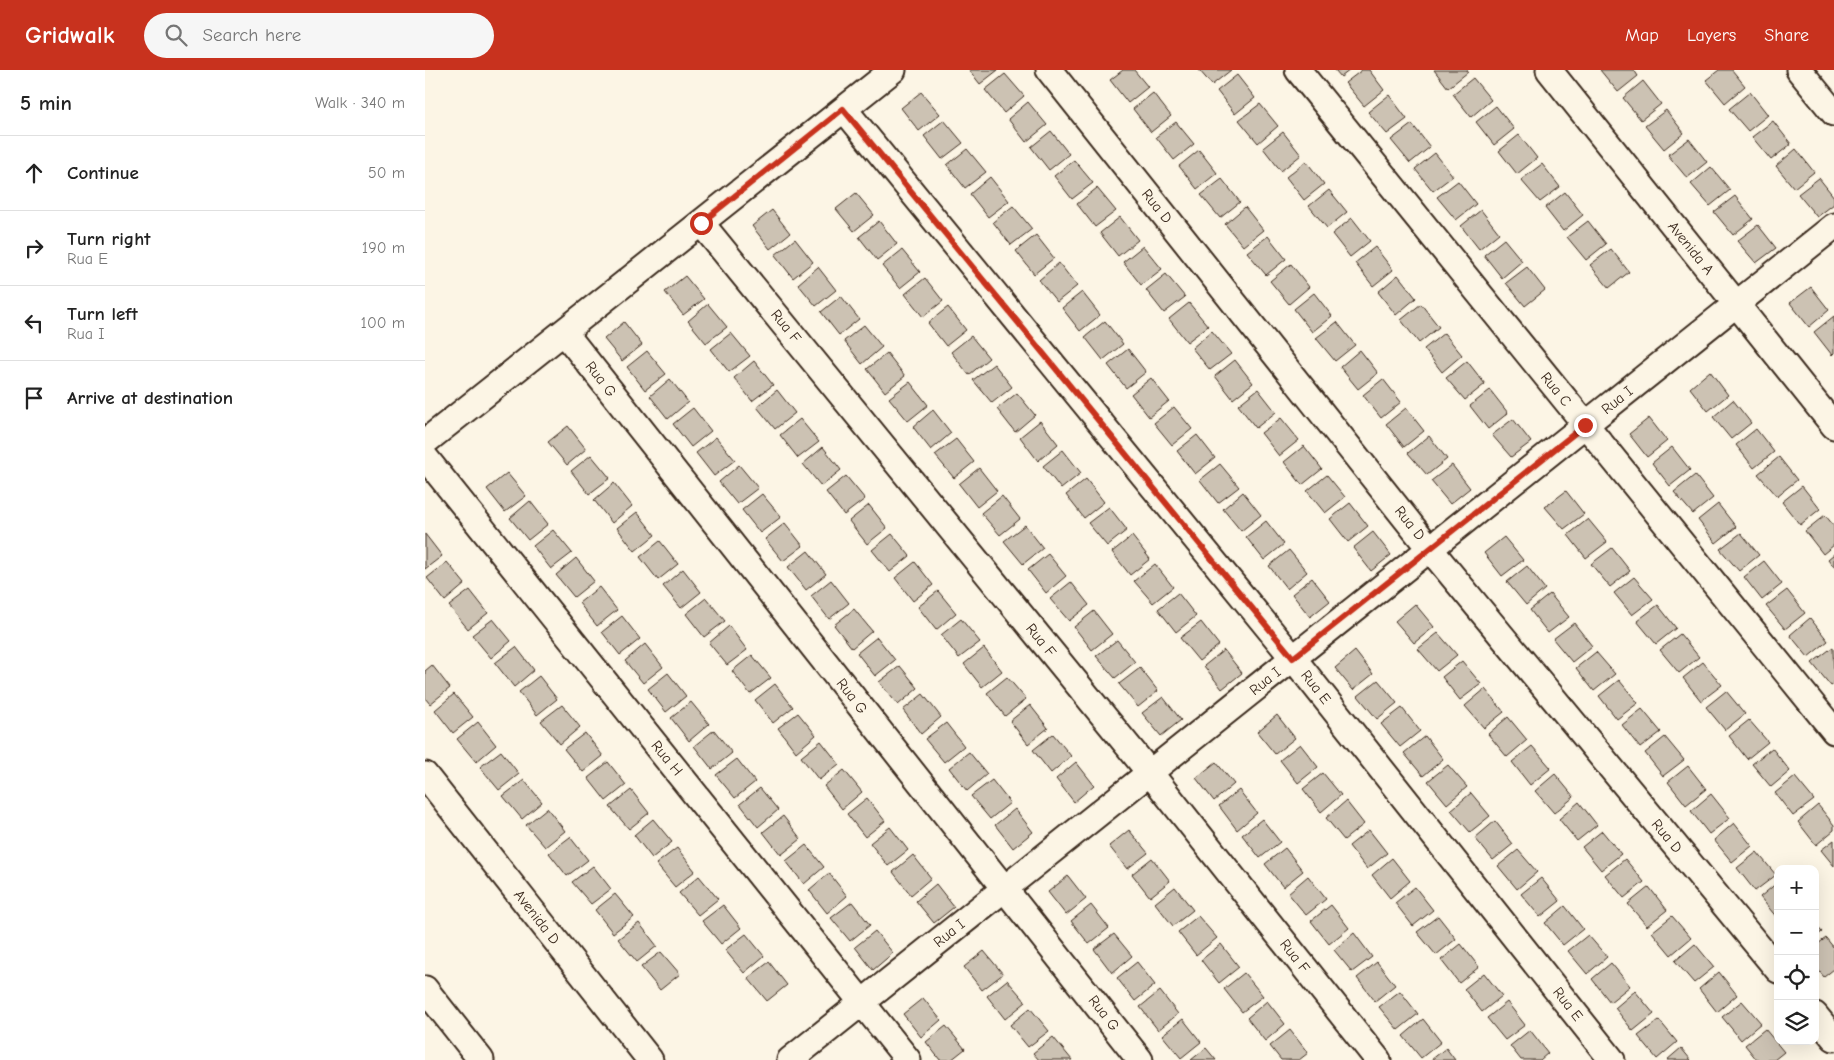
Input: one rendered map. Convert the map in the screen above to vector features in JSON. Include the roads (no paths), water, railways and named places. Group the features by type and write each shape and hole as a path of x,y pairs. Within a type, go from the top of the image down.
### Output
{"street":[{"path":"425,442 893,70"},
{"name":"Rua D","path":"1049,70 1430,549 1774,965"},
{"name":"Rua C","path":"1298,70 1834,731"},
{"name":"Avenida A","path":"1549,70 1834,426"},
{"path":"1799,70 1834,113"},
{"name":"Rua E","path":"843,109 1293,658 1612,1060"},
{"name":"Rua F","path":"701,223 1150,773 1378,1060"},
{"name":"Rua I","path":"790,1060 1834,226"},
{"name":"Rua G","path":"564,332 1140,1060"},
{"name":"Rua H","path":"425,457 908,1060"},
{"name":"Avenida D","path":"425,774 649,1060"},
{"path":"425,989 481,1060"},
{"path":"1819,1021 1834,1038"}]}
